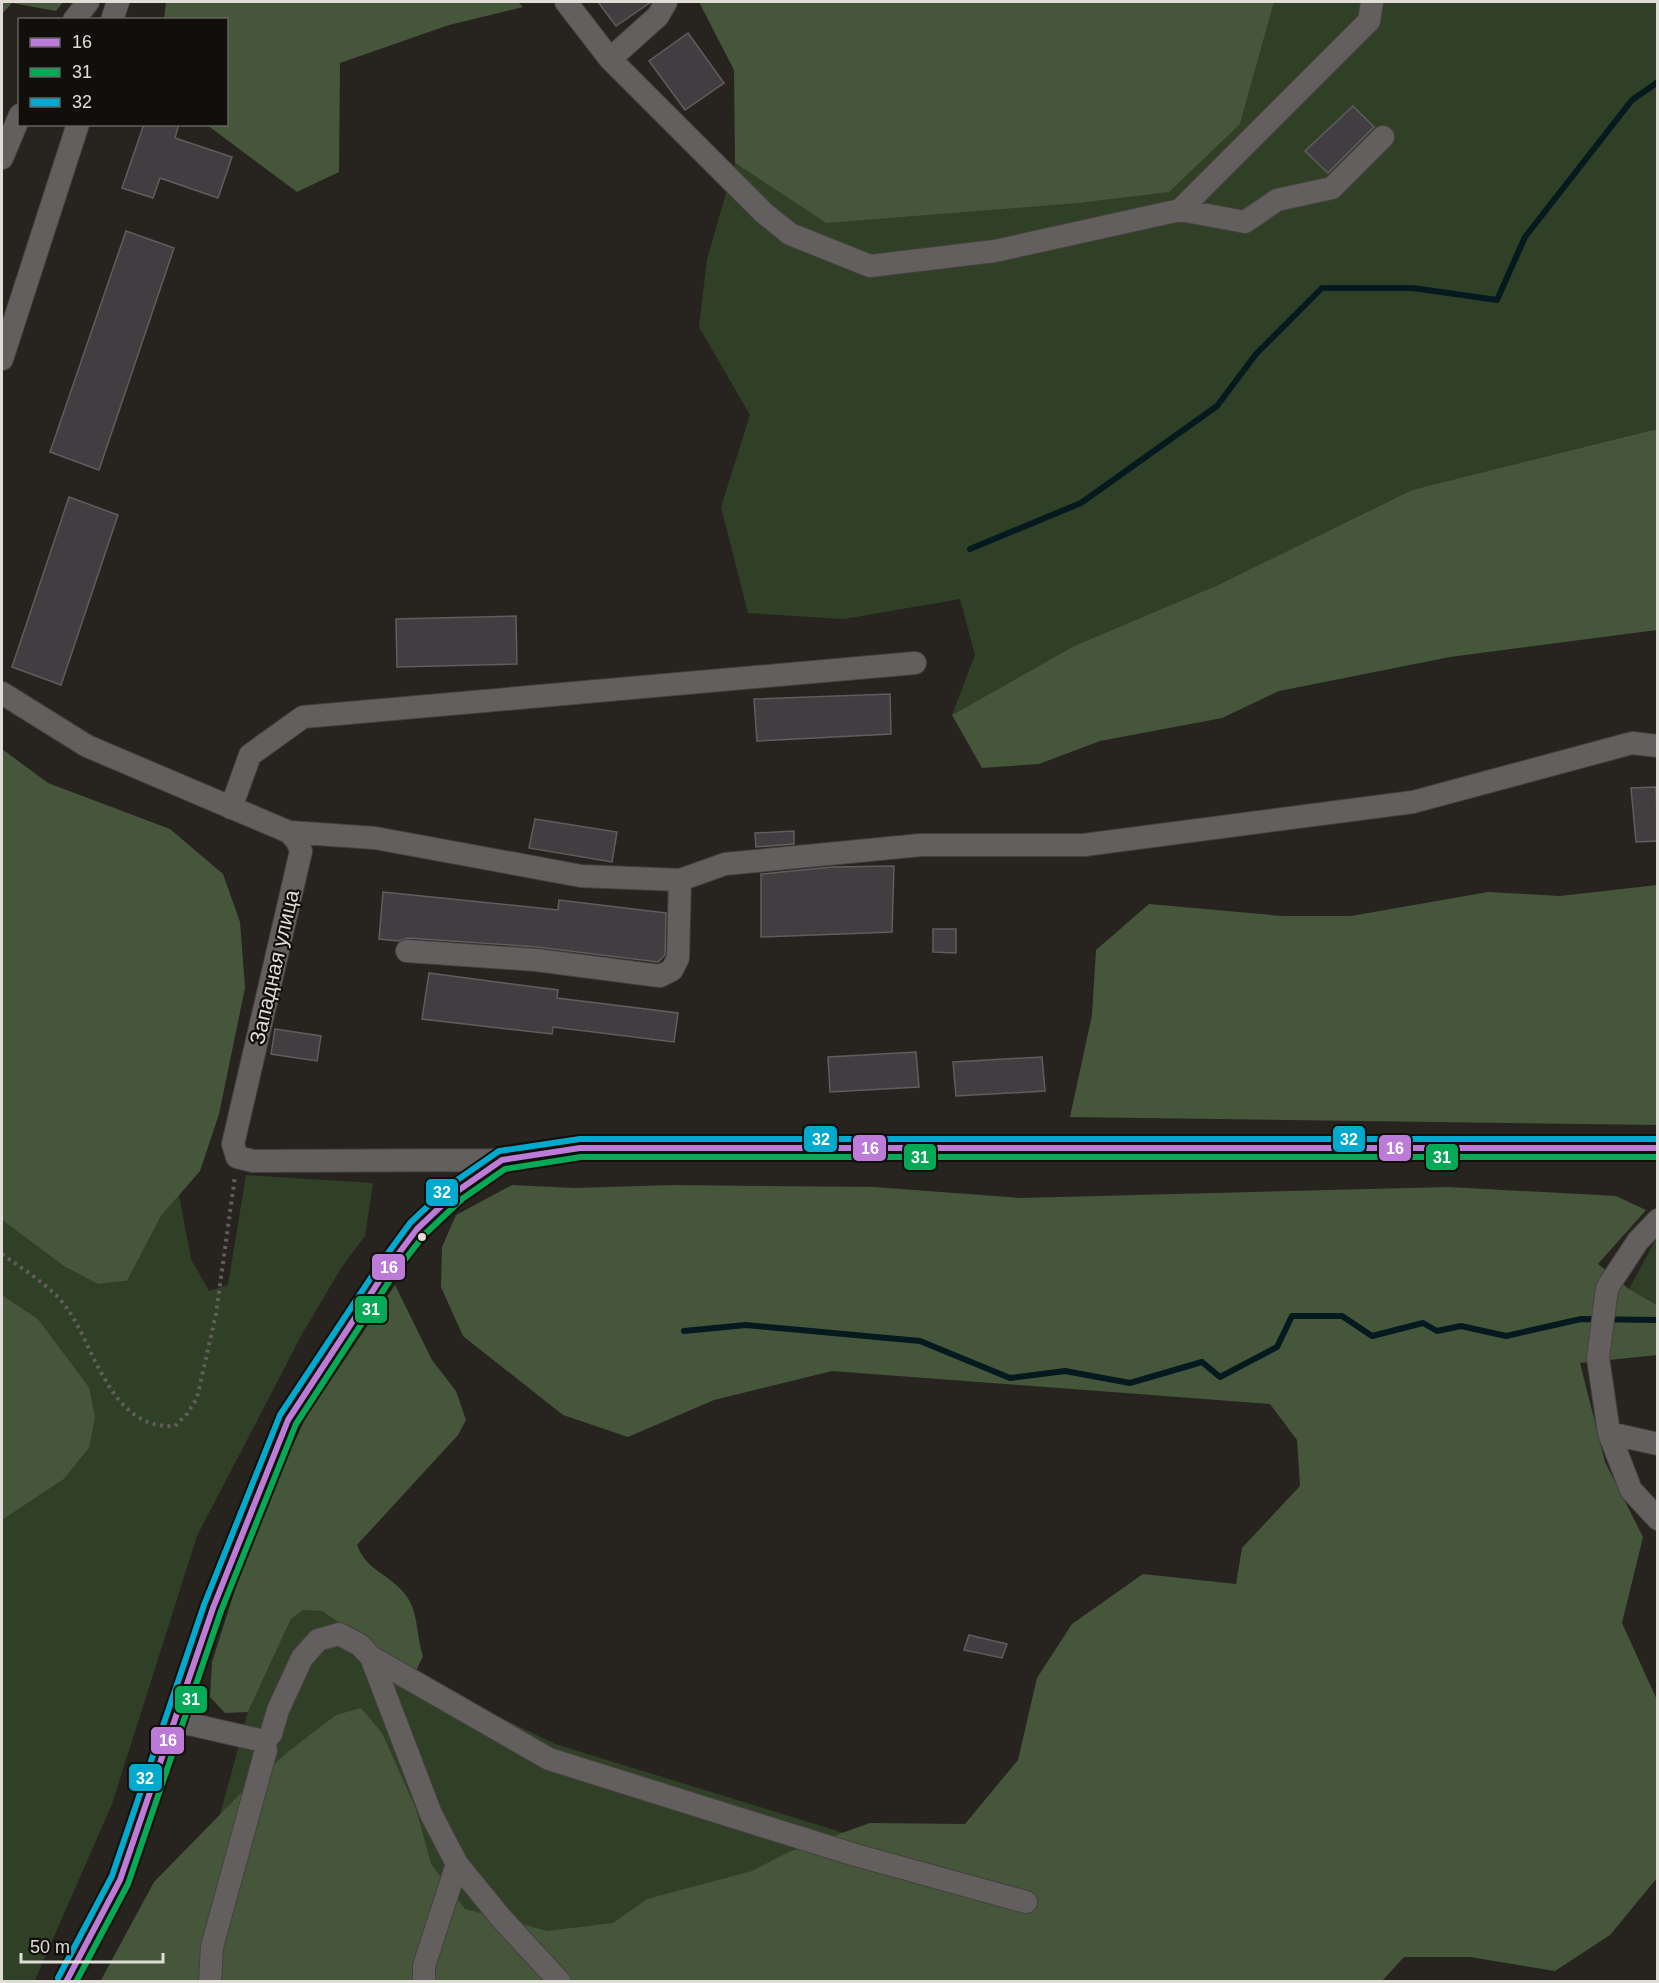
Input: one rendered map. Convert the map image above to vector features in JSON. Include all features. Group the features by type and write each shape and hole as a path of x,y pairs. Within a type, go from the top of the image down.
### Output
{"street":[{"path":"76,18 88,2"},
{"path":"113,18 118,2"},
{"path":"566,2 610,59 764,213 790,234 870,266 995,251 1180,210 1245,222 1277,200 1332,188 1383,137"},
{"path":"610,59 658,16 666,2"},
{"path":"1180,210 1369,21 1372,2"},
{"path":"2,158 18,120"},
{"path":"2,359 77,126"},
{"path":"231,808 250,755 303,717 915,663"},
{"path":"2,693 87,746 289,832 375,838 581,876 680,880 725,864 921,846 1084,844 1413,802 1632,743 1658,746"},
{"name":"Западная улица","path":"237,1157 232,1144 301,851 297,841 289,832"},
{"path":"407,951 536,960 660,976 672,970 678,958 680,880"},
{"path":"237,1157 253,1161 502,1160 580,1148 1658,1148"},
{"path":"66,1982 120,1880 213,1608 288,1420 387,1269 417,1229 456,1192 502,1160"},
{"path":"1658,1220 1638,1240 1607,1288 1598,1358 1609,1433 1631,1490 1658,1519"},
{"path":"1609,1433 1658,1444"},
{"path":"264,1741 272,1734 278,1710 302,1658 318,1641 339,1634 360,1645 371,1657 549,1759 852,1854 1026,1902"},
{"path":"371,1657 431,1814 457,1864 510,1928 560,1982"},
{"path":"176,1721 264,1741"},
{"path":"210,1982 212,1947 266,1749 264,1741"},
{"path":"424,1982 424,1966 457,1864"}],"path":[{"path":"2,1254 48,1286 68,1310 100,1375 121,1402 151,1423 175,1426 197,1398 216,1314 237,1157"}],"green space":[{"path":"2,2 63,2 56,11 12,3 2,14"},
{"path":"166,2 518,2 523,7 449,25 340,63 339,172 297,192 208,126 228,126 228,18 164,18"},
{"path":"699,2 1274,2 1240,124 1169,192 1078,203 826,223 735,163 734,70"},
{"path":"1274,2 1657,2 1657,429 1412,490 1218,585 1074,646 952,715 975,655 960,599 844,619 748,613 721,507 750,415 699,327 707,259 735,163 826,223 1240,124"},
{"path":"1657,429 1657,630 1450,657 1279,691 1222,718 1100,741 1039,764 982,768 952,715 1074,646 1218,585 1412,490"},
{"path":"2,749 48,783 170,829 223,874 240,922 245,988 219,1114 200,1171 161,1216 127,1281 98,1284 65,1267 2,1220"},
{"path":"1657,885 1657,1125 1070,1117 1092,1015 1096,950 1149,904 1282,916 1351,916 1488,892 1560,896"},
{"path":"246,1175 373,1183 365,1236 341,1268 301,1336 197,1536 112,1804 34,1982 2,1981 2,1520 64,1479 89,1448 89,1387 38,1319 2,1295 2,1220 65,1267 98,1284 127,1281 161,1216 179,1195 191,1259 209,1291 228,1285"},
{"path":"512,1185 575,1188 673,1185 874,1187 1021,1198 1448,1187 1616,1196 1646,1210 1598,1264 1629,1289 1657,1305 1657,1355 1580,1363 1605,1462 1643,1537 1622,1623 1657,1700 1657,1878 1610,1935 1555,1971 1470,1957 1404,1957 1381,1982 100,1982 154,1882 242,1792 289,1751 336,1715 361,1708 382,1733 416,1809 431,1864 465,1909 547,1931 613,1923 647,1899 752,1871 789,1852 870,1823 965,1824 1018,1760 1037,1678 1072,1624 1143,1574 1236,1584 1242,1548 1300,1486 1297,1440 1270,1404 832,1371 714,1400 628,1437 563,1415 463,1336 441,1287 442,1247 456,1215"},
{"path":"1657,1237 1657,1305 1629,1289"},
{"path":"395,1285 432,1360 456,1391 466,1420 458,1435 357,1545 366,1561 398,1587 410,1601 423,1656 414,1675 322,1611 303,1610 291,1619 248,1712 225,1713 210,1697 212,1662 248,1549 306,1417"},
{"path":"2,1295 38,1319 89,1387 95,1417 89,1448 64,1479 2,1520"},
{"path":"303,1610 322,1611 414,1675 555,1744 1020,1887 1340,1896 182,1982 209,1855 248,1712 291,1619"}],"building":[{"path":"598,2 651,2 616,26"},
{"path":"688,33 724,83 685,110 649,61"},
{"path":"1353,106 1374,127 1328,173 1305,151"},
{"path":"143,126 178,126 175,138 232,157 218,198 160,178 153,198 122,188"},
{"path":"126,231 174,248 99,470 50,452"},
{"path":"69,497 118,515 61,685 12,667"},
{"path":"516,616 517,664 397,667 396,619"},
{"path":"890,694 891,734 757,741 754,699"},
{"path":"1656,787 1658,841 1636,842 1631,788"},
{"path":"535,819 617,832 612,862 529,848"},
{"path":"794,831 794,844 756,847 755,833"},
{"path":"894,866 892,932 761,937 761,874 832,867"},
{"path":"383,892 558,910 559,900 666,913 665,955 658,962 537,947 408,938 399,941 379,939"},
{"path":"933,929 956,929 956,953 933,952"},
{"path":"429,973 558,990 557,998 678,1013 674,1042 553,1027 552,1034 422,1019"},
{"path":"275,1029 321,1036 317,1061 271,1054"},
{"path":"916,1052 919,1087 830,1092 828,1057"},
{"path":"1042,1057 1045,1091 956,1096 953,1062"},
{"path":"969,1635 1007,1644 1002,1658 964,1650"}],"waterway":[{"path":"970,549 1081,503 1217,406 1256,354 1322,288 1413,288 1497,300 1525,237 1632,100 1658,82"},
{"path":"684,1331 746,1325 920,1341 1010,1378 1065,1371 1130,1383 1202,1362 1220,1377 1277,1347 1292,1316 1342,1316 1372,1336 1423,1323 1437,1331 1461,1326 1506,1336 1581,1319 1658,1320"}],"transit line":[{"name":"32","path":"58,1978 112,1876 204,1605 280,1415 380,1264 410,1223 450,1185 499,1151 580,1139 1658,1139"},
{"name":"16","path":"66,1982 120,1880 213,1608 288,1420 387,1269 417,1229 456,1192 502,1160 580,1148 1658,1148"},
{"name":"31","path":"76,1982 128,1884 221,1611 296,1424 394,1274 424,1235 462,1199 505,1169 581,1157 1658,1157"}]}
